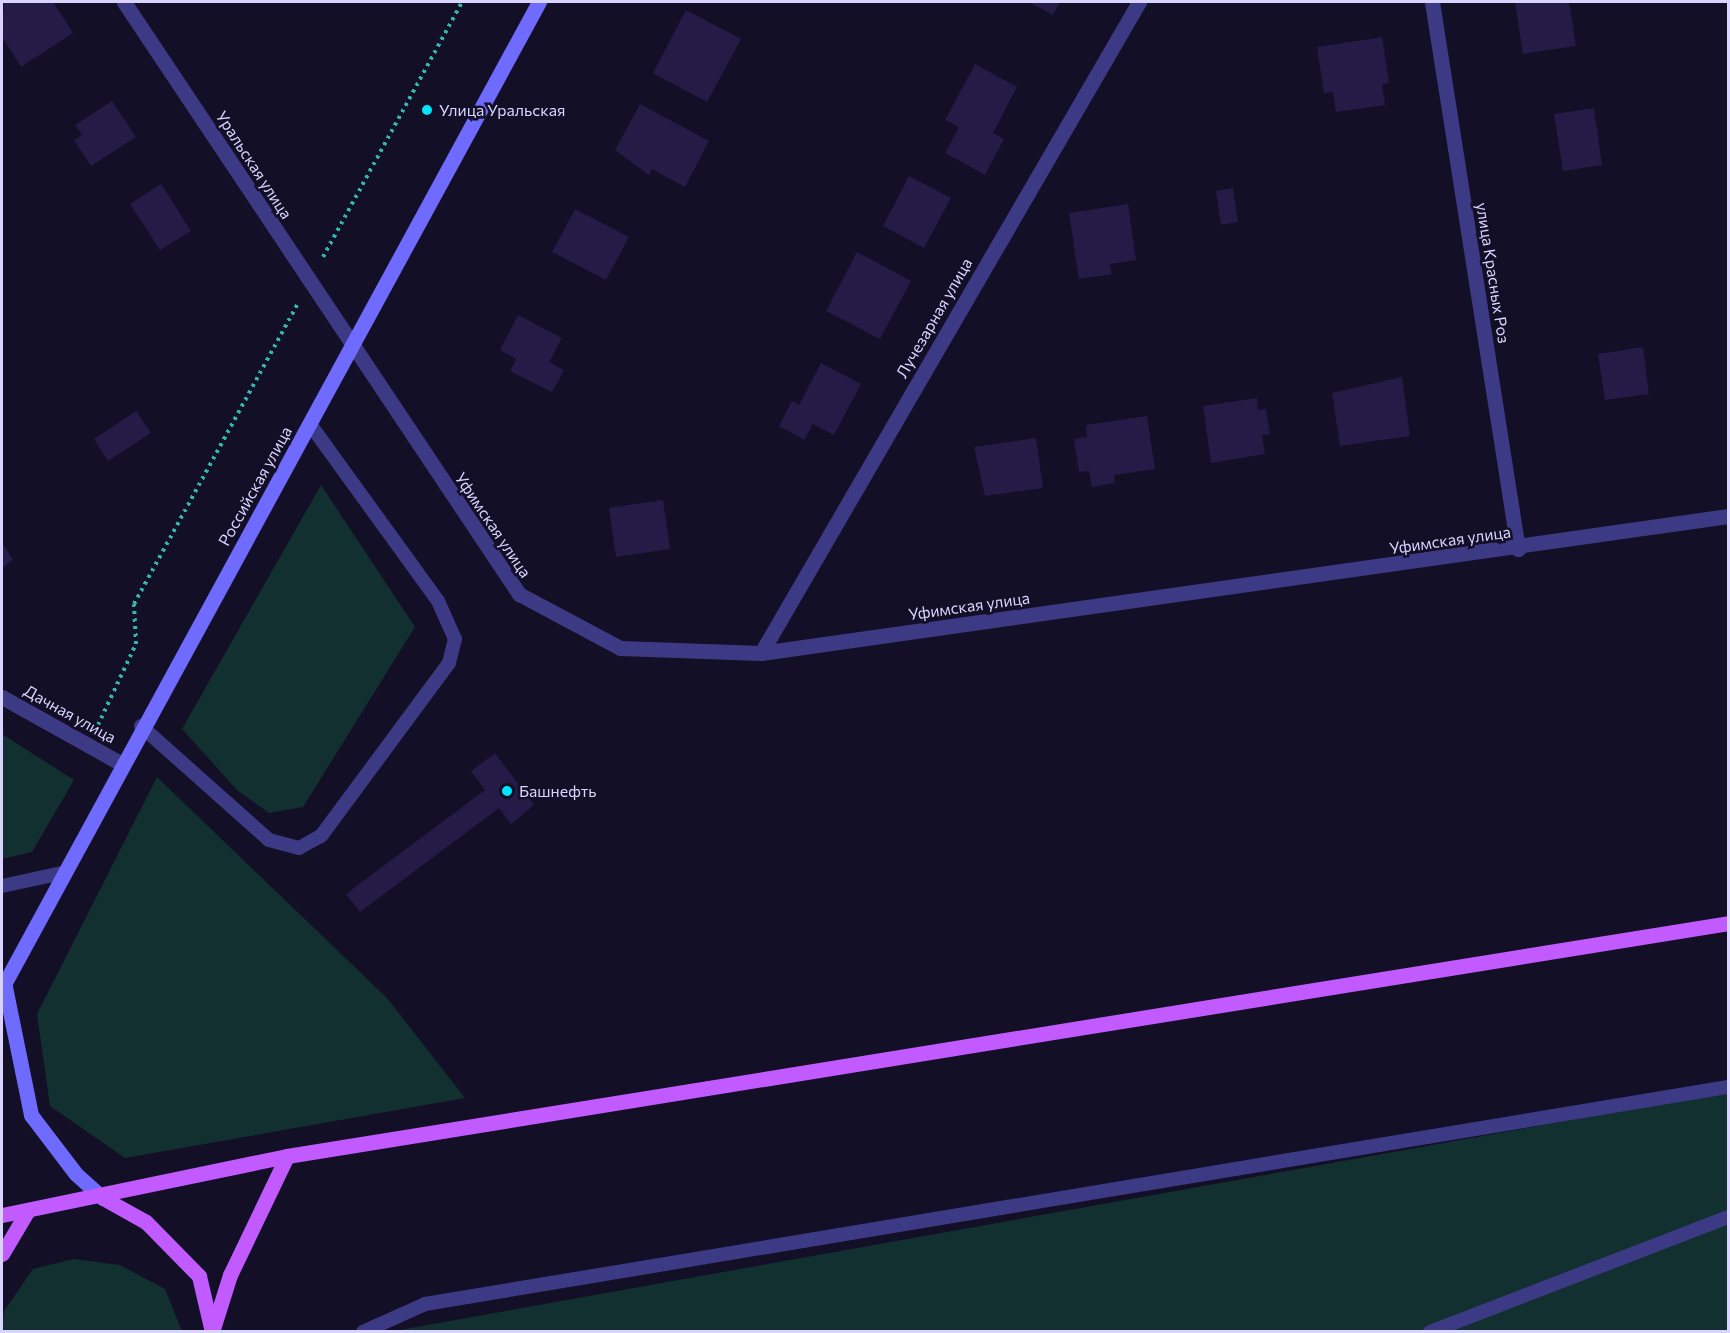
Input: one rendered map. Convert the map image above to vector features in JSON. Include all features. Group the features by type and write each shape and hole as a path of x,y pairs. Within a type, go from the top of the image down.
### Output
{"main road":[{"name":"Российская улица","path":"3,985 120,763 352,349 539,2"},
{"path":"2,1215 103,1198 286,1156 1728,923"},
{"path":"3,985 31,1115 76,1174 103,1198 147,1222 199,1276 212,1332"},
{"path":"212,1332 230,1275 286,1156"},
{"path":"2,1254 28,1210"}],"street":[{"name":"Уральская улица","path":"124,2 352,349"},
{"name":"Лучезарная улица","path":"761,653 1139,2"},
{"name":"улица Красных Роз","path":"1432,2 1518,549"},
{"name":"Уфимская улица","path":"352,349 519,594 620,648 761,653 1518,549 1728,516"},
{"name":"Дачная улица","path":"2,697 120,763"}],"lane":[{"path":"141,726 269,840 299,848 321,836 449,663 455,639 438,601 310,424"},
{"path":"2,886 62,873"},
{"path":"363,1332 425,1304 1728,1086"},
{"path":"1430,1332 1728,1217"}],"path":[{"path":"88,745 136,644 134,604 462,2"}],"green space":[{"path":"321,485 415,627 303,807 269,813 237,790 182,729"},
{"path":"2,734 74,780 32,852 2,859"},
{"path":"157,777 387,998 465,1098 125,1158 50,1106 37,1014"},
{"path":"1728,1092 1728,1331 394,1331"},
{"path":"74,1259 120,1265 165,1289 182,1331 2,1331 4,1311 33,1269"}],"building":[{"path":"4,2 53,2 73,33 21,67 2,37"},
{"path":"1028,2 1060,2 1053,15"},
{"path":"1515,2 1569,2 1576,46 1523,54"},
{"path":"686,10 741,39 707,102 653,73"},
{"path":"1382,37 1389,83 1382,84 1385,105 1336,112 1333,92 1324,93 1317,47"},
{"path":"975,64 1017,87 993,133 1004,139 985,175 945,153 959,127 945,120"},
{"path":"112,101 136,137 91,166 74,140 82,135 75,125"},
{"path":"640,104 709,141 685,187 652,169 649,175 615,150"},
{"path":"1594,108 1602,165 1563,171 1554,114"},
{"path":"909,176 951,198 924,248 883,226"},
{"path":"161,184 191,231 160,250 130,204"},
{"path":"1233,188 1238,222 1221,225 1216,191"},
{"path":"1128,204 1136,260 1110,264 1112,274 1079,279 1069,213"},
{"path":"575,209 629,237 606,280 552,252"},
{"path":"857,252 911,281 880,339 826,311"},
{"path":"518,315 562,338 549,362 564,370 552,392 510,371 516,359 500,350"},
{"path":"1643,347 1649,394 1605,400 1598,354"},
{"path":"821,363 861,384 834,435 813,424 804,440 779,426 792,401 799,405"},
{"path":"1402,377 1410,436 1340,446 1332,393"},
{"path":"1257,398 1258,410 1266,409 1270,434 1262,435 1265,454 1211,463 1203,406"},
{"path":"136,411 151,433 108,461 94,439"},
{"path":"1147,416 1155,469 1114,475 1115,483 1092,487 1089,471 1079,472 1074,439 1087,437 1086,425"},
{"path":"1036,438 1043,488 985,496 974,447"},
{"path":"663,500 670,549 616,557 609,508"},
{"path":"2,542 13,560 2,568"},
{"path":"495,753 534,805 511,824 499,808 360,912 346,894 485,790 471,771"}],"place":[{"name":"Улица Уральская","path":"427,110"},
{"name":"Башнефть","path":"507,791"}]}
